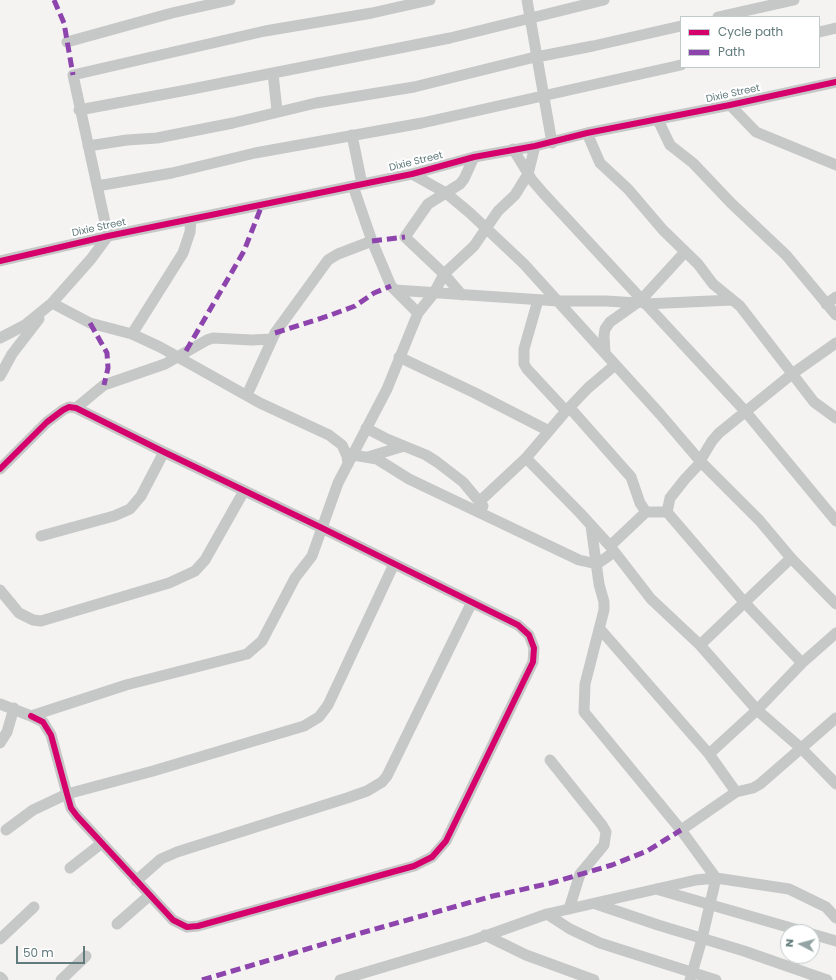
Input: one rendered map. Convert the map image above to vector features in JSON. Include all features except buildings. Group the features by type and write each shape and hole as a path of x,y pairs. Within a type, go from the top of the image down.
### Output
{"street":[{"path":"67,42 172,13 230,0"},
{"path":"0,376 12,354 48,306 91,259 108,236 72,75 277,29 372,13 430,0"},
{"path":"527,0 552,143"},
{"path":"79,110 450,38 530,17 604,0"},
{"path":"722,16 794,0"},
{"path":"88,146 127,140 157,138 233,123 316,102 414,87 537,56 593,46 680,26"},
{"path":"820,32 836,28"},
{"path":"97,186 149,177 237,157 422,123 680,65"},
{"path":"273,73 277,111"},
{"name":"Dixie Street","path":"0,261 108,236 412,174 474,157 552,143 587,133 658,120 836,82"},
{"path":"730,105 756,132 836,165"},
{"path":"658,120 670,145 693,163 731,203 786,255 836,315"},
{"path":"587,133 600,163 628,189 663,230 698,264 713,284 740,306 758,327 814,402 836,418"},
{"path":"352,135 358,185 372,241 391,286 418,313"},
{"path":"31,716 126,685 247,654 262,641 296,578 312,556 331,499 387,389 418,313 434,292 444,274 474,246 498,211 516,196 528,174 535,146"},
{"path":"513,149 528,174 544,194 642,302 745,411 836,521"},
{"path":"462,294 444,274 404,237 428,204 446,193 464,179 474,157"},
{"path":"412,174 446,193 486,227 524,264 701,461 759,520 791,558 836,604"},
{"path":"132,334 183,253 190,232 191,219"},
{"path":"247,395 272,339 328,260 338,254 372,241"},
{"path":"605,354 605,329 610,322 642,302 685,252"},
{"path":"394,290 558,301 606,300 642,302 732,300"},
{"path":"826,304 836,297"},
{"path":"538,300 524,349 524,364 526,369 568,409 631,477 640,503 646,512"},
{"path":"48,306 90,323 132,334 178,357 288,417 333,437 342,445 350,460"},
{"path":"0,338 25,325 48,306"},
{"path":"76,408 104,386 152,369 178,357 202,342 214,338 252,340 272,339"},
{"path":"667,512 670,498 685,478 701,461 712,441 745,411 792,374 836,343"},
{"path":"400,357 473,392 549,432"},
{"path":"480,501 526,458 588,388 615,365"},
{"path":"0,469 47,422 69,407 76,408 322,528 524,629 532,641 534,655 533,662 446,841 432,857 414,866 198,926 187,927 177,923 136,881 77,816 71,808 49,731 43,722 14,708 0,704"},
{"path":"366,428 426,455 448,470 463,482 480,501 490,517"},
{"path":"350,460 368,457 404,446"},
{"path":"41,536 114,516 130,509 141,496 164,452"},
{"path":"368,457 383,463 414,482 589,564 596,564 646,512 667,512 745,603 802,663"},
{"path":"526,458 612,549 651,599 700,645 757,710 833,776"},
{"path":"0,590 19,613 33,620 41,621 169,583 195,571 205,560 244,491"},
{"path":"591,526 596,564 604,602 600,629 585,684 584,712 681,830 716,878 692,976"},
{"path":"700,645 791,558"},
{"path":"6,830 34,810 67,794 153,771 304,726 319,717 328,706 394,564"},
{"path":"136,881 157,862 177,852 347,798 367,791 382,782 387,776 472,602"},
{"path":"600,629 708,754 736,792"},
{"path":"708,754 757,710 802,663 836,632"},
{"path":"0,743 6,732 14,708"},
{"path":"681,830 736,792 753,788 760,784 836,718"},
{"path":"550,760 606,832 604,845 580,874 569,909"},
{"path":"70,868 102,843"},
{"path":"340,980 547,914 596,904 654,888 716,878 789,889 826,907 836,918"},
{"path":"654,888 780,925"},
{"path":"118,924 150,895"},
{"path":"596,904 827,980"},
{"path":"0,939 34,906"},
{"path":"547,914 570,929 600,943 692,976 716,980"},
{"path":"485,935 526,955 594,980"},
{"path":"820,936 836,941"},
{"path":"61,980 86,956"},
{"path":"0,976 3,980"}],"marked path":[{"path":"54,0 64,23 73,75"},
{"path":"186,351 244,251 262,205"},
{"path":"372,241 405,237"},
{"path":"275,333 355,306 374,293 391,286"},
{"path":"90,323 107,353 108,368 104,385"},
{"path":"202,980 361,933 493,896 551,883 612,865 647,851 681,830"}],"cycle path":[{"path":"0,261 108,236 412,174 474,157 535,146 587,133 730,105 836,82"},
{"path":"0,469 47,422 69,407 76,408 518,625 529,635 534,648 533,662 446,841 432,857 414,866 198,926 187,927 173,920 77,816 71,808 51,735 43,722 31,716"}]}
